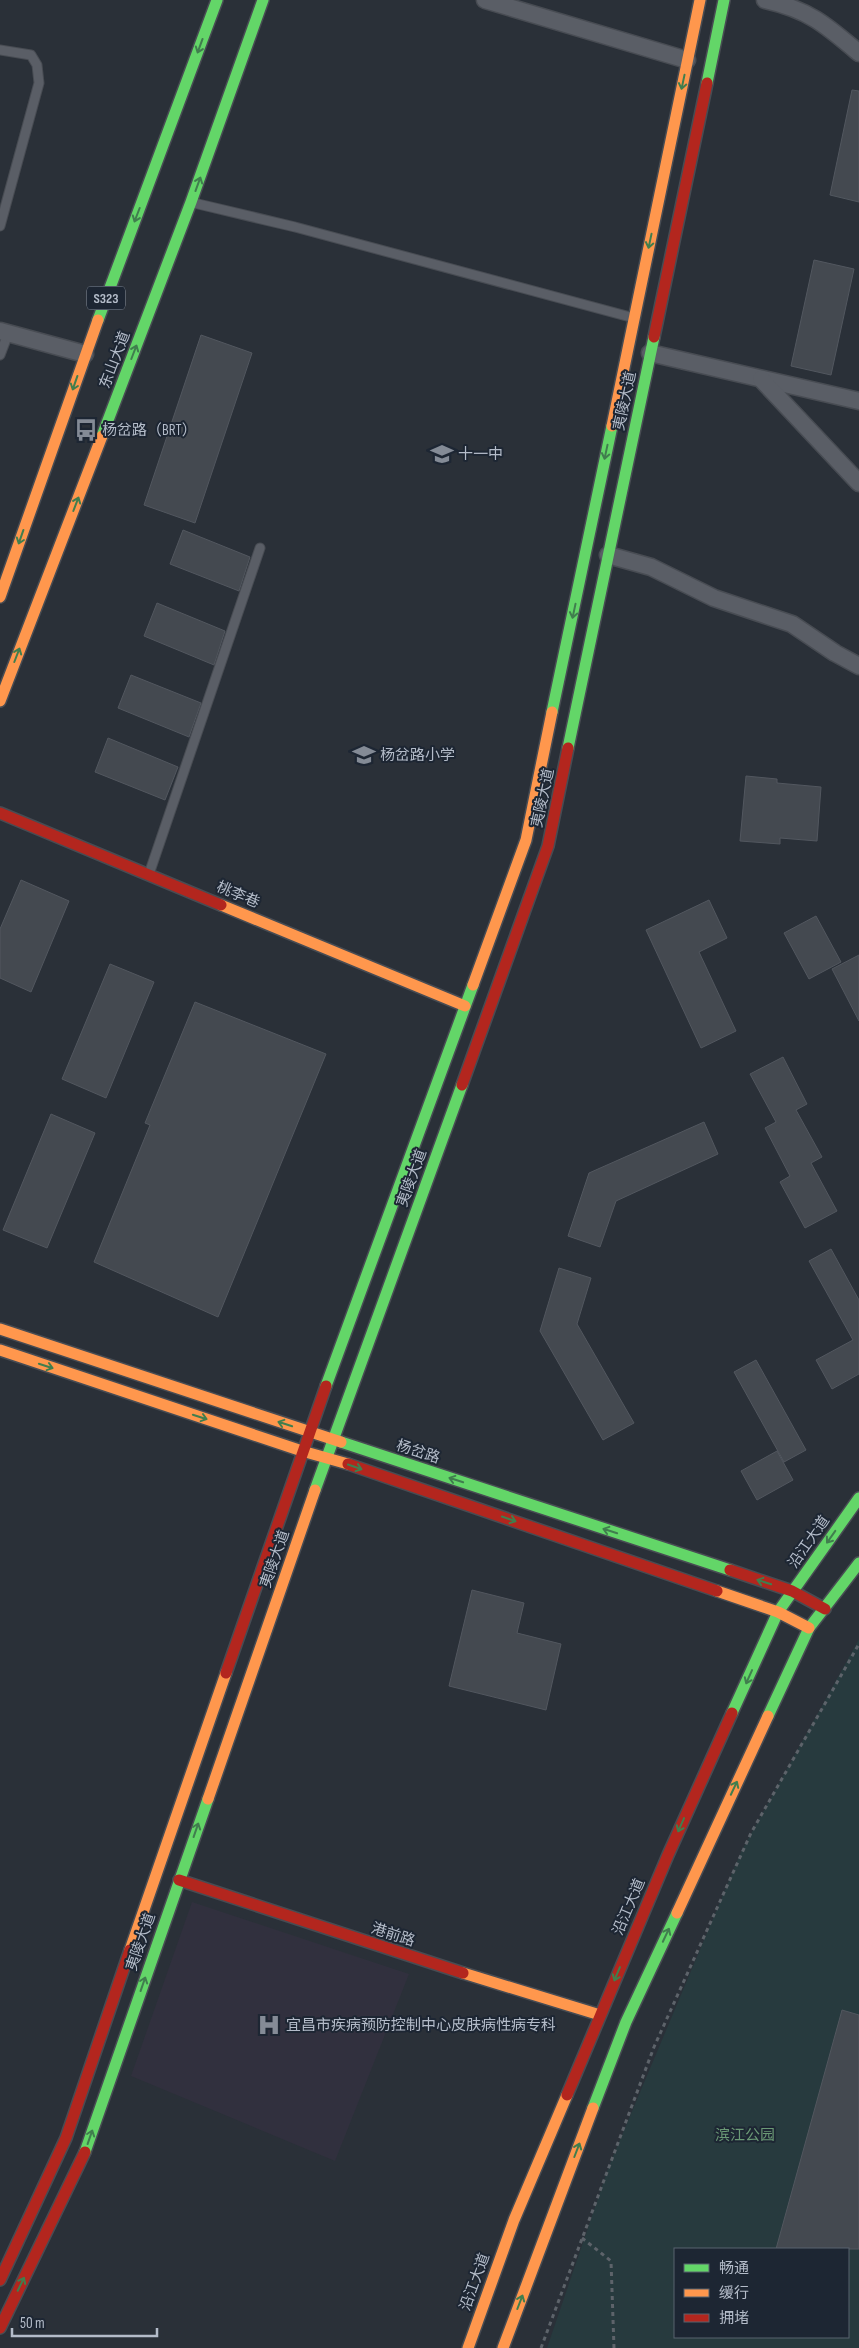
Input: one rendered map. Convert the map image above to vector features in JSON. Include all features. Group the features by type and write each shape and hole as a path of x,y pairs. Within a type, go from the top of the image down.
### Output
{"main road":[{"name":"东山大道","path":"0,597 85,354 217,0"},
{"name":"东山大道","path":"0,701 191,202 263,0"},
{"name":"夷陵大道","path":"0,2280 66,2138 302,1451 526,840 700,0"},
{"name":"夷陵大道","path":"0,2328 87,2147 333,1440 548,846 724,0"},
{"name":"桃李巷","path":"0,813 465,1006"},
{"name":"杨岔路","path":"0,1329 792,1592 825,1608"},
{"path":"0,1350 302,1451 327,1457 778,1612 809,1628"},
{"name":"沿江大道","path":"468,2348 514,2220 600,2015 668,1855 778,1612 859,1498"},
{"path":"503,2348 626,2022 809,1628 859,1563"},
{"name":"港前路","path":"179,1880 411,1957 600,2015"}],"street":[{"path":"485,0 687,60"},
{"path":"764,0 792,6 817,19 859,52"},
{"path":"4,332 85,354"},
{"path":"650,353 859,401"},
{"path":"760,378 859,483"},
{"path":"608,555 651,567 714,598 792,624 835,653 859,666"}],"lane":[{"path":"0,50 32,55 37,66 39,83 0,226"},
{"path":"191,202 634,318"},
{"path":"0,355 4,332"},
{"path":"148,874 260,548"}],"path":[{"path":"541,2348 654,2047 751,1833 859,1644"},
{"path":"582,2238 611,2261 614,2348"}],"shaded area":[{"name":"宜昌市疾病预防控制中心皮肤病性病专科","path":"192,1902 409,1974 335,2161 131,2076"}],"green space":[{"name":"滨江公园","path":"859,1639 859,2348 547,2348 609,2166 741,1852"}],"building":[{"path":"852,90 859,91 859,202 830,195"},
{"path":"814,260 854,269 831,375 791,366"},
{"path":"201,335 252,353 195,523 144,505"},
{"path":"183,530 250,557 239,591 170,564"},
{"path":"157,603 225,631 214,665 144,636"},
{"path":"131,675 201,703 189,737 118,708"},
{"path":"108,738 178,767 165,800 95,772"},
{"path":"746,776 777,779 777,783 821,787 817,841 780,838 780,844 740,841"},
{"path":"21,880 69,901 31,992 0,978 0,929"},
{"path":"709,900 727,938 699,952 736,1031 701,1048 646,930"},
{"path":"816,916 841,962 809,979 784,933"},
{"path":"859,955 859,1021 832,969"},
{"path":"110,964 154,982 106,1098 62,1079"},
{"path":"195,1002 326,1054 218,1317 94,1262 150,1125 145,1123"},
{"path":"783,1057 807,1104 796,1110 822,1157 811,1163 837,1211 805,1228 780,1182 790,1176 765,1128 776,1122 750,1074"},
{"path":"51,1114 95,1133 47,1248 3,1230"},
{"path":"704,1122 718,1154 616,1201 600,1247 568,1236 589,1173"},
{"path":"831,1249 859,1300 859,1374 832,1389 816,1360 853,1340 809,1261"},
{"path":"559,1268 591,1278 577,1324 634,1423 603,1440 540,1331"},
{"path":"756,1360 806,1450 784,1462 734,1372"},
{"path":"777,1451 793,1480 757,1500 741,1471"},
{"path":"472,1590 524,1603 517,1633 561,1644 546,1710 449,1686"},
{"path":"842,2010 859,2015 859,2249 776,2248"}],"traffic: fast":[{"path":"98,320 217,0"},
{"path":"102,436 191,202 263,0"},
{"path":"707,83 724,0"},
{"path":"568,748 654,337"},
{"path":"552,712 612,426"},
{"path":"326,1386 473,985"},
{"path":"315,1490 462,1085"},
{"path":"341,1442 730,1570"},
{"path":"732,1713 778,1612 859,1498"},
{"path":"768,1716 809,1628 859,1563"},
{"path":"85,2152 208,1799"},
{"path":"593,2108 626,2022 677,1913"}],"traffic: slow":[{"path":"612,426 700,0"},
{"path":"0,597 98,320"},
{"path":"0,701 102,436"},
{"path":"473,985 526,840 552,712"},
{"path":"221,905 465,1006"},
{"path":"0,1329 341,1442"},
{"path":"0,1350 302,1451 348,1464"},
{"path":"208,1799 315,1490"},
{"path":"717,1591 778,1612 809,1628"},
{"path":"130,1950 226,1673"},
{"path":"677,1913 768,1716"},
{"path":"463,1973 600,2015"},
{"path":"468,2348 514,2220 567,2095"},
{"path":"503,2348 593,2108"}],"traffic: jam":[{"path":"654,337 707,83"},
{"path":"462,1085 548,846 568,748"},
{"path":"0,813 221,905"},
{"path":"226,1673 326,1386"},
{"path":"348,1464 717,1591"},
{"path":"730,1570 792,1591 825,1609"},
{"path":"567,2095 668,1855 732,1713"},
{"path":"179,1880 463,1973"},
{"path":"0,2280 66,2138 130,1950"},
{"path":"0,2328 85,2152"}],"place":[{"name":"杨岔路（BRT）","path":"86,430"},
{"name":"十一中","path":"442,454"},
{"name":"杨岔路小学","path":"364,755"},
{"name":"宜昌市疾病预防控制中心皮肤病性病专科","path":"269,2025"}]}
